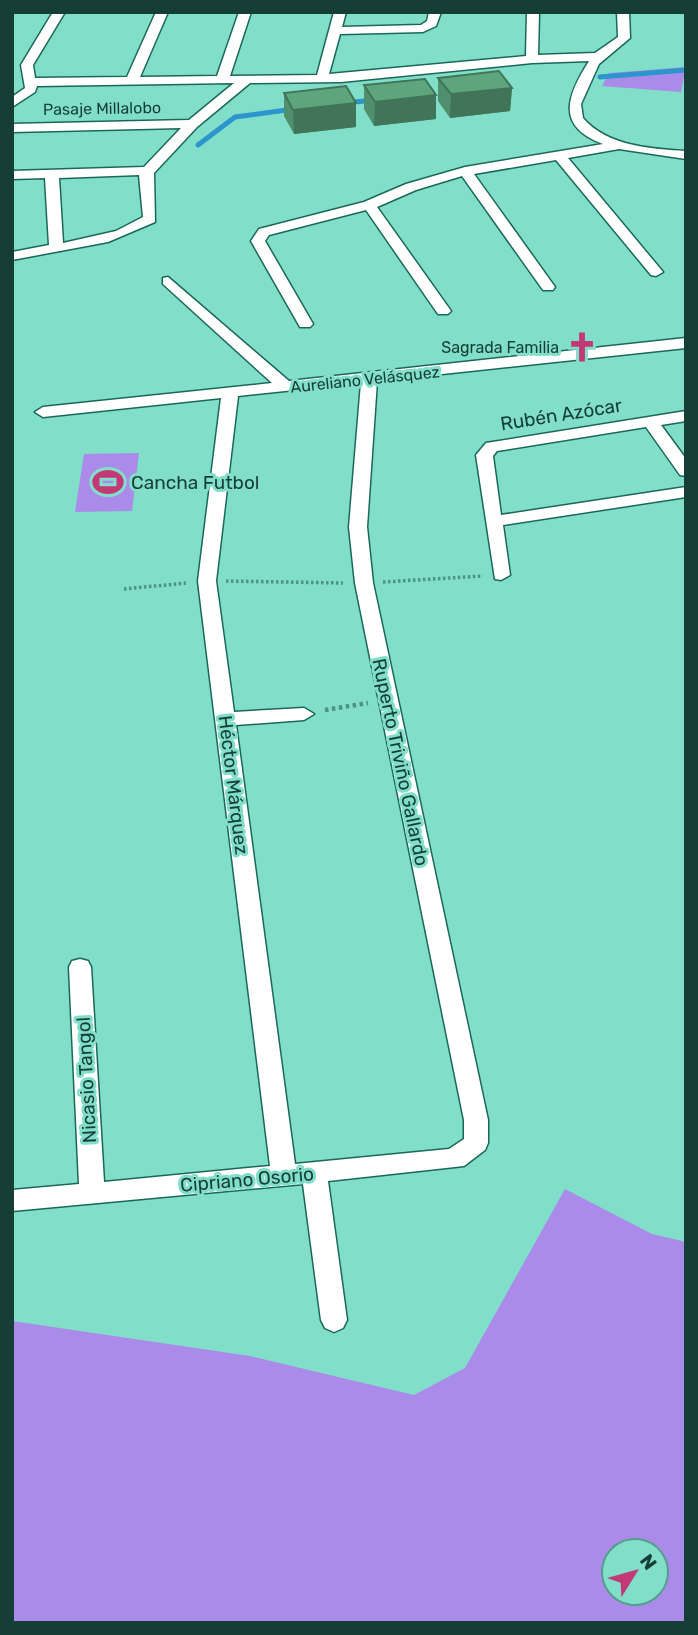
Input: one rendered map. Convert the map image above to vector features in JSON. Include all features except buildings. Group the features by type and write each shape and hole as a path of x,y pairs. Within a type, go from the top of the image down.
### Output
{"street":[{"path":"12,103 31,89 27,65 58,12"},
{"path":"132,80 162,12"},
{"path":"222,80 245,12"},
{"path":"322,78 340,12"},
{"path":"335,31 423,28 432,23 435,12"},
{"path":"532,60 533,12"},
{"path":"29,82 322,78 597,57 616,47 624,38 623,12"},
{"path":"597,57 575,110 585,127 618,145 669,155 686,155"},
{"path":"12,256 118,236 150,219 145,177 148,171 192,124 246,80"},
{"name":"Pasaje Millalobo","path":"12,128 192,124"},
{"path":"305,324 258,238 270,229 369,205 411,187 465,171 618,145"},
{"path":"558,154 656,272"},
{"path":"669,155 686,174"},
{"path":"12,175 148,171"},
{"path":"465,171 548,287"},
{"path":"52,174 56,247"},
{"path":"369,205 443,311"},
{"path":"168,281 288,388"},
{"name":"Aureliano Velásquez","path":"43,412 288,388 686,343"},
{"name":"Ruperto Triviño Gallardo","path":"369,379 358,527 364,583 476,1120 476,1143"},
{"name":"Héctor Márquez","path":"230,393 207,581 285,1176"},
{"name":"Rubén Azócar","path":"502,575 484,454 492,447 686,416"},
{"path":"650,421 686,471"},
{"path":"493,521 686,492"},
{"path":"225,719 304,714"},
{"name":"Nicasio Tangol","path":"80,967 92,1193"},
{"name":"Cipriano Osorio","path":"12,1201 455,1159 476,1143"},
{"path":"314,1173 334,1320"}],"path":[{"path":"124,589 207,581 364,583 502,575"},
{"path":"304,714 388,699"}],"shaded area":[{"path":"686,67 681,92 602,86 609,73"},
{"name":"Cancha Futbol","path":"139,453 132,511 75,512 84,454"},
{"path":"565,1189 652,1234 686,1242 686,1623 12,1623 12,1321 250,1356 414,1395 465,1368"}],"waterway":[{"path":"600,77 686,70"},
{"path":"345,103 374,100"},
{"path":"198,145 235,117 294,109"}],"place":[{"name":"Sagrada Familia","path":"582,347"},
{"name":"Cancha Futbol","path":"108,482"}]}
